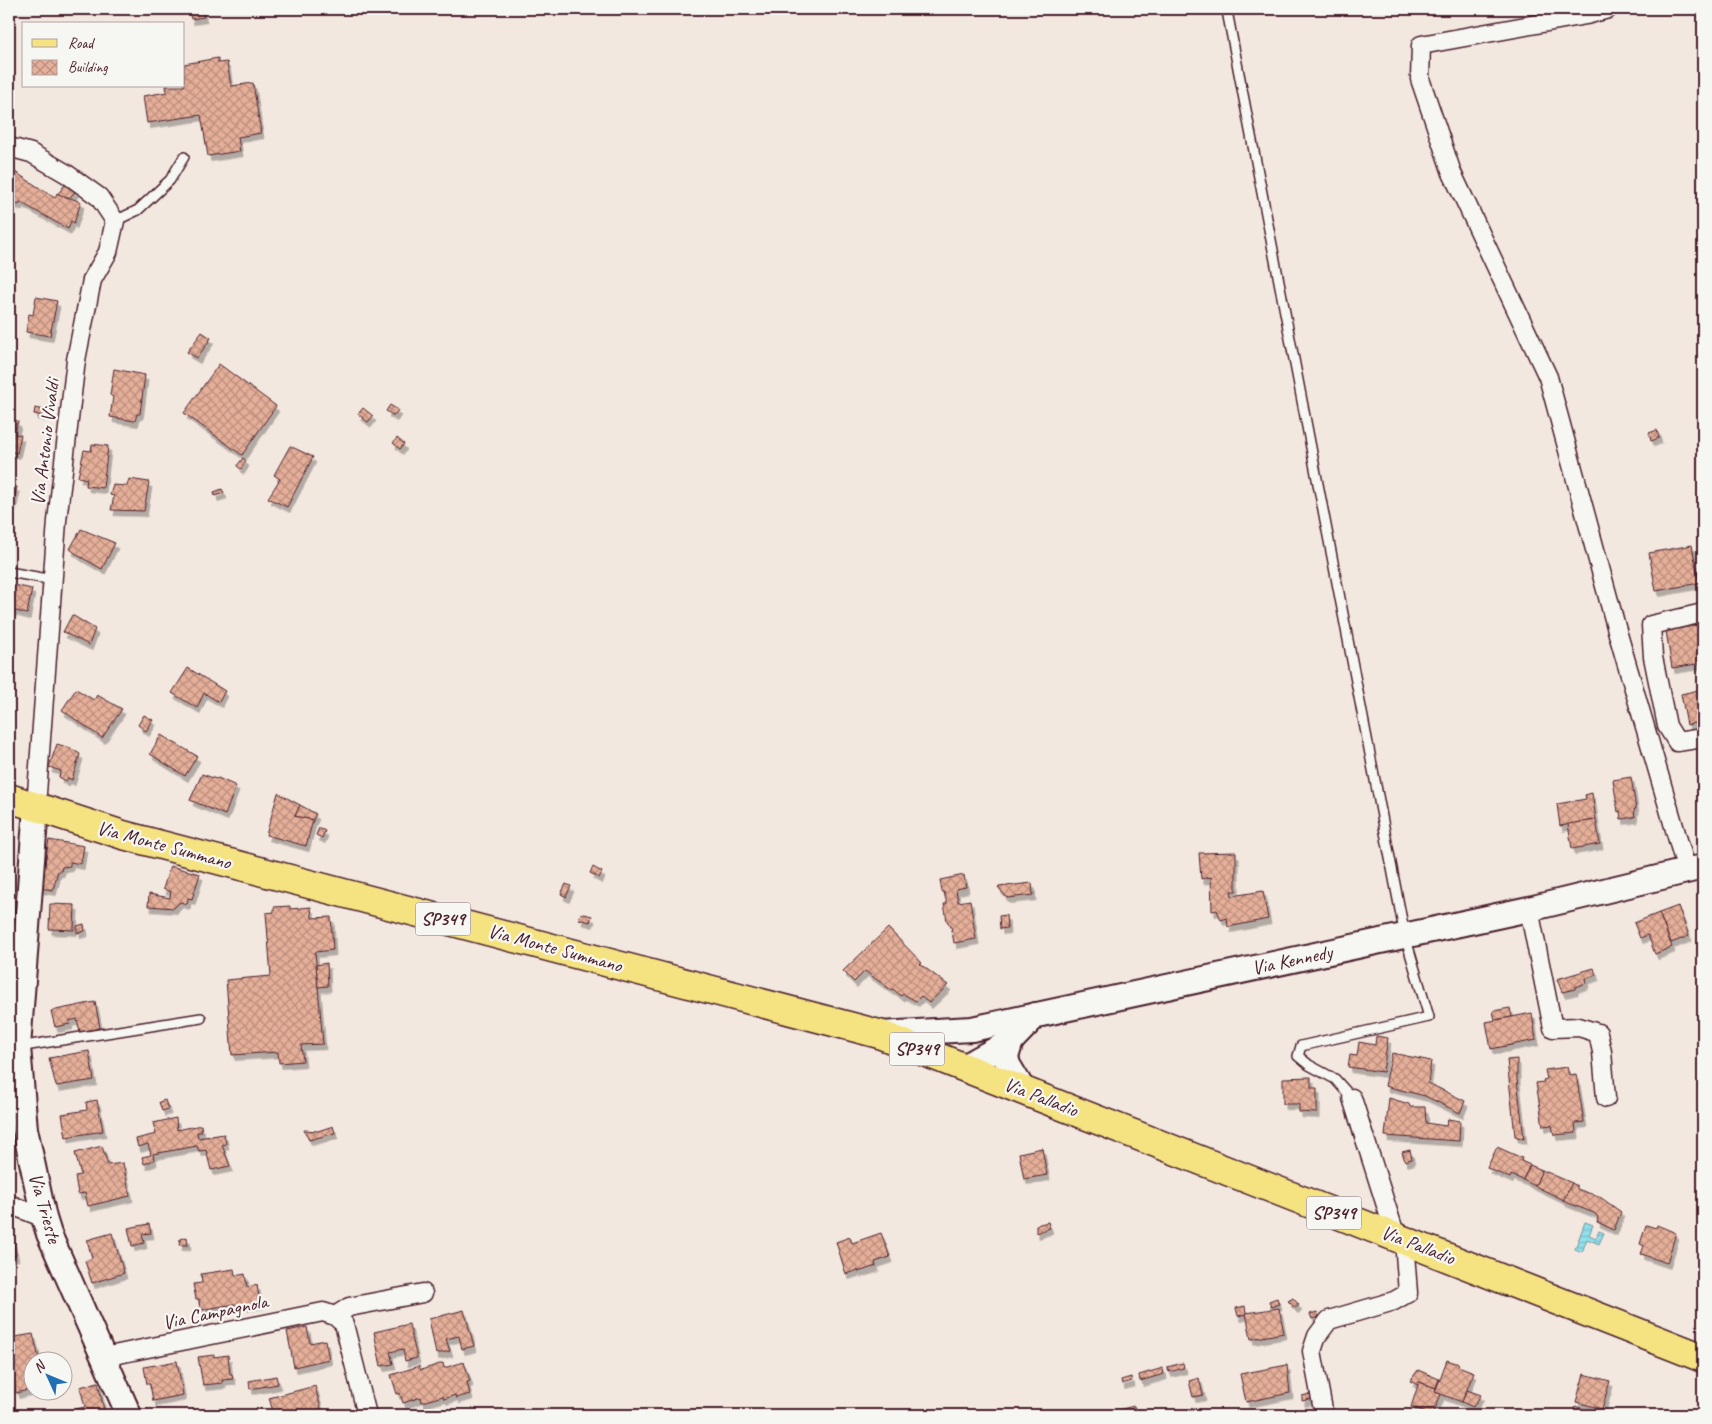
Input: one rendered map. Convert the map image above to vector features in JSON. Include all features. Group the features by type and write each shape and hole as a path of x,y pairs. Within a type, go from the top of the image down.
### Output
{"main road":[{"name":"Via Monte Summano","path":"9,798 123,835 879,1034 960,1066"},
{"name":"Via Palladio","path":"960,1066 1703,1358"}],"street":[{"path":"1608,9 1586,15 1421,45 1420,79 1452,172 1548,377 1618,634 1695,869"},
{"path":"9,147 31,153 67,174 99,198 115,221"},
{"name":"Via Antonio Vivaldi","path":"36,807 57,521 76,360 92,280 108,252 115,221"},
{"path":"1703,613 1651,625 1653,657 1667,726 1677,742 1703,738"},
{"name":"Via Trieste","path":"36,807 18,1047 25,1129 44,1218 129,1415"},
{"name":"Via Kennedy","path":"879,1034 972,1029 1529,909 1695,869"},
{"path":"1529,909 1553,1028 1579,1027 1598,1033 1602,1052 1606,1098"},
{"path":"972,1029 958,1048 960,1066 1011,1042 1036,1016"},
{"path":"1011,1042 1006,1057 1008,1065 1023,1090"},
{"path":"1324,1415 1312,1351 1317,1336 1329,1320 1394,1301 1408,1293 1400,1238 1352,1098"},
{"path":"9,1204 44,1218"},
{"name":"Via Campagnola","path":"104,1357 323,1312 335,1316 349,1307 423,1293"},
{"path":"335,1316 344,1324 367,1415"}],"lane":[{"path":"1227,11 1405,936 1428,1016 1301,1046 1298,1056 1309,1065 1335,1079 1352,1098"},
{"path":"115,221 138,210 170,180 184,157"},
{"path":"9,572 53,580"},
{"path":"18,1047 201,1018"}],"water":[{"path":"1585,1222 1593,1225 1589,1235 1596,1238 1599,1231 1604,1233 1599,1244 1587,1239 1582,1252 1575,1249"}],"building":[{"path":"189,9 202,9 204,17 191,19"},
{"path":"218,58 218,63 227,62 231,86 253,83 261,133 238,137 240,151 208,156 201,115 147,123 143,96 167,92 166,88 185,88 185,64"},
{"path":"9,168 55,198 57,193 81,202 74,223 71,221 68,229 20,202 19,205 9,201"},
{"path":"66,183 76,191 69,198 58,194"},
{"path":"36,297 57,301 50,336 26,332 29,314 33,315"},
{"path":"202,332 211,338 197,358 187,352"},
{"path":"219,364 276,406 242,455 184,413"},
{"path":"114,369 145,375 140,414 137,414 135,421 110,417 113,397 110,395"},
{"path":"390,405 398,410 394,416 386,411"},
{"path":"35,408 45,410 44,416 34,414"},
{"path":"363,408 373,416 368,422 358,414"},
{"path":"9,419 18,421 15,434 21,435 17,453 9,451"},
{"path":"1657,430 1659,438 1651,441 1649,433"},
{"path":"397,438 404,444 400,449 393,443"},
{"path":"92,444 108,446 103,488 86,486 87,479 78,477 84,450 91,451"},
{"path":"290,446 313,457 287,507 268,498 280,479 274,475"},
{"path":"243,458 246,461 241,469 237,466"},
{"path":"129,479 149,482 144,511 111,510 114,496 110,495 113,485 127,486"},
{"path":"9,485 17,487 12,510 9,510"},
{"path":"222,489 224,493 215,496 214,492"},
{"path":"81,529 115,543 102,569 70,549"},
{"path":"1692,545 1699,583 1656,591 1649,553"},
{"path":"9,584 32,589 27,614 9,609"},
{"path":"72,615 95,629 89,645 63,632"},
{"path":"1703,624 1703,663 1672,668 1666,631"},
{"path":"188,668 225,691 219,702 204,693 197,708 172,693"},
{"path":"76,689 94,700 97,695 122,709 102,738 62,710"},
{"path":"1703,689 1703,721 1687,725 1681,694"},
{"path":"144,715 153,720 146,731 138,725"},
{"path":"161,735 197,756 185,776 150,754"},
{"path":"57,744 70,748 80,754 72,780 68,778 66,781 59,777 61,771 49,767"},
{"path":"202,774 218,778 236,786 225,815 190,800"},
{"path":"1631,777 1636,809 1634,809 1635,817 1621,819 1620,811 1618,812 1613,780"},
{"path":"278,793 300,805 295,816 313,820 306,846 266,835"},
{"path":"1592,793 1596,820 1560,826 1557,804 1586,799 1585,795"},
{"path":"300,805 316,814 313,820 295,816"},
{"path":"1596,820 1600,844 1572,849 1568,824"},
{"path":"319,828 325,831 322,838 316,835"},
{"path":"49,840 84,846 81,864 70,862 70,866 62,867 61,871 58,871 53,890 40,888"},
{"path":"1236,852 1236,891 1231,891 1232,896 1263,891 1268,919 1228,927 1227,918 1221,920 1217,910 1212,911 1211,877 1201,879 1199,853"},
{"path":"170,866 200,874 192,899 188,898 187,904 180,902 174,908 148,906 149,894 170,898 171,892 163,889"},
{"path":"593,867 602,872 599,878 590,873"},
{"path":"964,875 966,887 956,889 958,902 970,900 976,939 954,943 951,926 947,921 944,904 947,904 940,880"},
{"path":"1032,883 1033,895 1007,898 998,887"},
{"path":"566,884 571,886 566,897 561,894"},
{"path":"50,904 75,905 74,930 49,929"},
{"path":"290,906 290,909 311,907 312,918 331,917 333,950 315,952 323,1044 301,1045 303,1061 279,1063 278,1052 232,1055 226,980 271,976 266,913 274,912 274,907"},
{"path":"1678,906 1689,936 1671,943 1659,913"},
{"path":"581,913 592,916 590,922 579,919"},
{"path":"1659,913 1672,947 1655,954 1648,935 1640,938 1634,923"},
{"path":"1006,915 1007,928 1000,929 999,916"},
{"path":"84,924 85,931 77,933 77,926"},
{"path":"888,928 922,963 920,964 948,985 929,1003 921,996 916,1001 903,994 901,996 865,971 854,982 843,971"},
{"path":"327,963 328,986 318,987 316,965"},
{"path":"1594,968 1596,975 1585,979 1586,983 1575,987 1575,989 1562,992 1557,979"},
{"path":"95,1002 100,1028 80,1032 77,1019 69,1021 70,1024 55,1027 51,1011"},
{"path":"1510,1008 1512,1017 1495,1020 1493,1011"},
{"path":"1532,1013 1536,1040 1491,1049 1486,1022"},
{"path":"1376,1036 1388,1038 1383,1072 1348,1067 1350,1055 1357,1056 1359,1042 1375,1045"},
{"path":"89,1051 94,1080 56,1086 49,1058"},
{"path":"1392,1053 1431,1061 1428,1083 1465,1101 1460,1113 1425,1096 1385,1086"},
{"path":"1517,1059 1517,1079 1524,1139 1515,1136 1507,1060"},
{"path":"1567,1067 1569,1075 1576,1074 1584,1122 1575,1123 1576,1133 1554,1135 1552,1125 1543,1126 1536,1083 1544,1082 1543,1080 1547,1079 1545,1070"},
{"path":"1311,1077 1311,1088 1317,1088 1317,1113 1299,1112 1299,1104 1283,1104 1283,1078"},
{"path":"1389,1098 1409,1104 1410,1107 1425,1107 1426,1123 1446,1126 1448,1119 1460,1121 1459,1141 1385,1136"},
{"path":"97,1100 103,1131 66,1137 62,1114 87,1110 86,1102"},
{"path":"165,1100 168,1109 162,1111 159,1102"},
{"path":"176,1118 177,1130 201,1125 202,1132 197,1132 198,1138 224,1134 226,1144 222,1145 230,1166 211,1170 206,1150 199,1151 197,1146 153,1154 154,1160 144,1164 142,1157 151,1155 148,1144 138,1147 136,1139 156,1134 153,1123"},
{"path":"333,1126 335,1133 309,1140 304,1130 318,1131"},
{"path":"102,1146 108,1165 123,1163 130,1196 88,1206 85,1193 78,1194 75,1176 81,1175 75,1153"},
{"path":"1497,1147 1522,1158 1521,1161 1530,1165 1523,1180 1511,1175 1510,1178 1487,1168"},
{"path":"1042,1148 1047,1175 1024,1179 1019,1153"},
{"path":"1410,1150 1412,1159 1405,1161 1402,1152"},
{"path":"1530,1165 1542,1170 1535,1186 1523,1180"},
{"path":"1542,1170 1572,1183 1564,1200 1535,1186"},
{"path":"1572,1183 1577,1186 1577,1189 1600,1197 1621,1212 1614,1230 1597,1222 1598,1217 1594,1213 1563,1201"},
{"path":"1048,1222 1050,1228 1036,1233 1036,1225"},
{"path":"149,1224 151,1233 142,1234 144,1243 132,1246 128,1228"},
{"path":"9,1225 16,1255 9,1256"},
{"path":"1646,1225 1656,1228 1657,1225 1676,1233 1667,1263 1641,1254 1644,1246 1640,1244"},
{"path":"112,1233 124,1273 92,1283 85,1261 92,1258 87,1240"},
{"path":"881,1233 890,1257 875,1262 876,1266 846,1274 836,1242 850,1237 852,1243"},
{"path":"187,1237 188,1245 179,1245 180,1239"},
{"path":"234,1269 235,1276 245,1274 247,1287 257,1285 260,1303 235,1307 235,1304 200,1310 199,1299 196,1299 193,1284 202,1283 201,1274"},
{"path":"1277,1298 1279,1304 1271,1307 1269,1301"},
{"path":"1293,1298 1299,1305 1295,1308 1288,1301"},
{"path":"1245,1306 1246,1314 1238,1316 1236,1308"},
{"path":"1279,1308 1284,1333 1251,1339 1246,1313"},
{"path":"464,1310 474,1346 462,1349 459,1336 446,1339 450,1351 436,1354 429,1319"},
{"path":"1317,1312 1319,1317 1312,1319 1310,1314"},
{"path":"409,1324 417,1358 405,1361 403,1349 390,1352 393,1364 381,1366 374,1332"},
{"path":"307,1327 310,1343 325,1340 329,1359 294,1367 287,1331"},
{"path":"33,1334 38,1352 22,1352 22,1392 16,1393 9,1364 9,1338"},
{"path":"214,1355 214,1357 228,1355 230,1374 232,1374 233,1379 222,1380 223,1383 203,1385 198,1357"},
{"path":"1447,1360 1474,1372 1462,1402 1435,1392"},
{"path":"177,1361 183,1395 153,1401 144,1367"},
{"path":"464,1362 470,1381 467,1382 470,1394 456,1398 455,1395 444,1399 443,1396 422,1402 421,1397 403,1403 400,1393 397,1394 391,1375 419,1366 421,1370 443,1363 444,1368"},
{"path":"1183,1363 1184,1368 1169,1372 1167,1367"},
{"path":"1287,1365 1290,1393 1246,1402 1240,1374"},
{"path":"1163,1368 1164,1374 1140,1381 1139,1375"},
{"path":"1418,1370 1439,1379 1436,1388 1419,1382 1418,1385 1410,1381"},
{"path":"1584,1374 1610,1381 1602,1409 1576,1402"},
{"path":"276,1376 278,1384 250,1389 249,1381"},
{"path":"1131,1377 1132,1381 1122,1384 1121,1380"},
{"path":"1199,1378 1203,1395 1193,1397 1189,1381"},
{"path":"98,1382 105,1415 75,1415 78,1414 76,1409 85,1407 80,1387"},
{"path":"1419,1382 1436,1388 1435,1392 1441,1394 1433,1414 1411,1407"},
{"path":"315,1386 322,1413 313,1415 274,1415 269,1398"},
{"path":"1467,1390 1481,1395 1473,1407 1462,1402"},
{"path":"1310,1394 1311,1399 1302,1401 1302,1396"},
{"path":"1134,1406 1136,1415 1101,1414"},
{"path":"1575,1406 1586,1410 1584,1415 1572,1415"}]}
